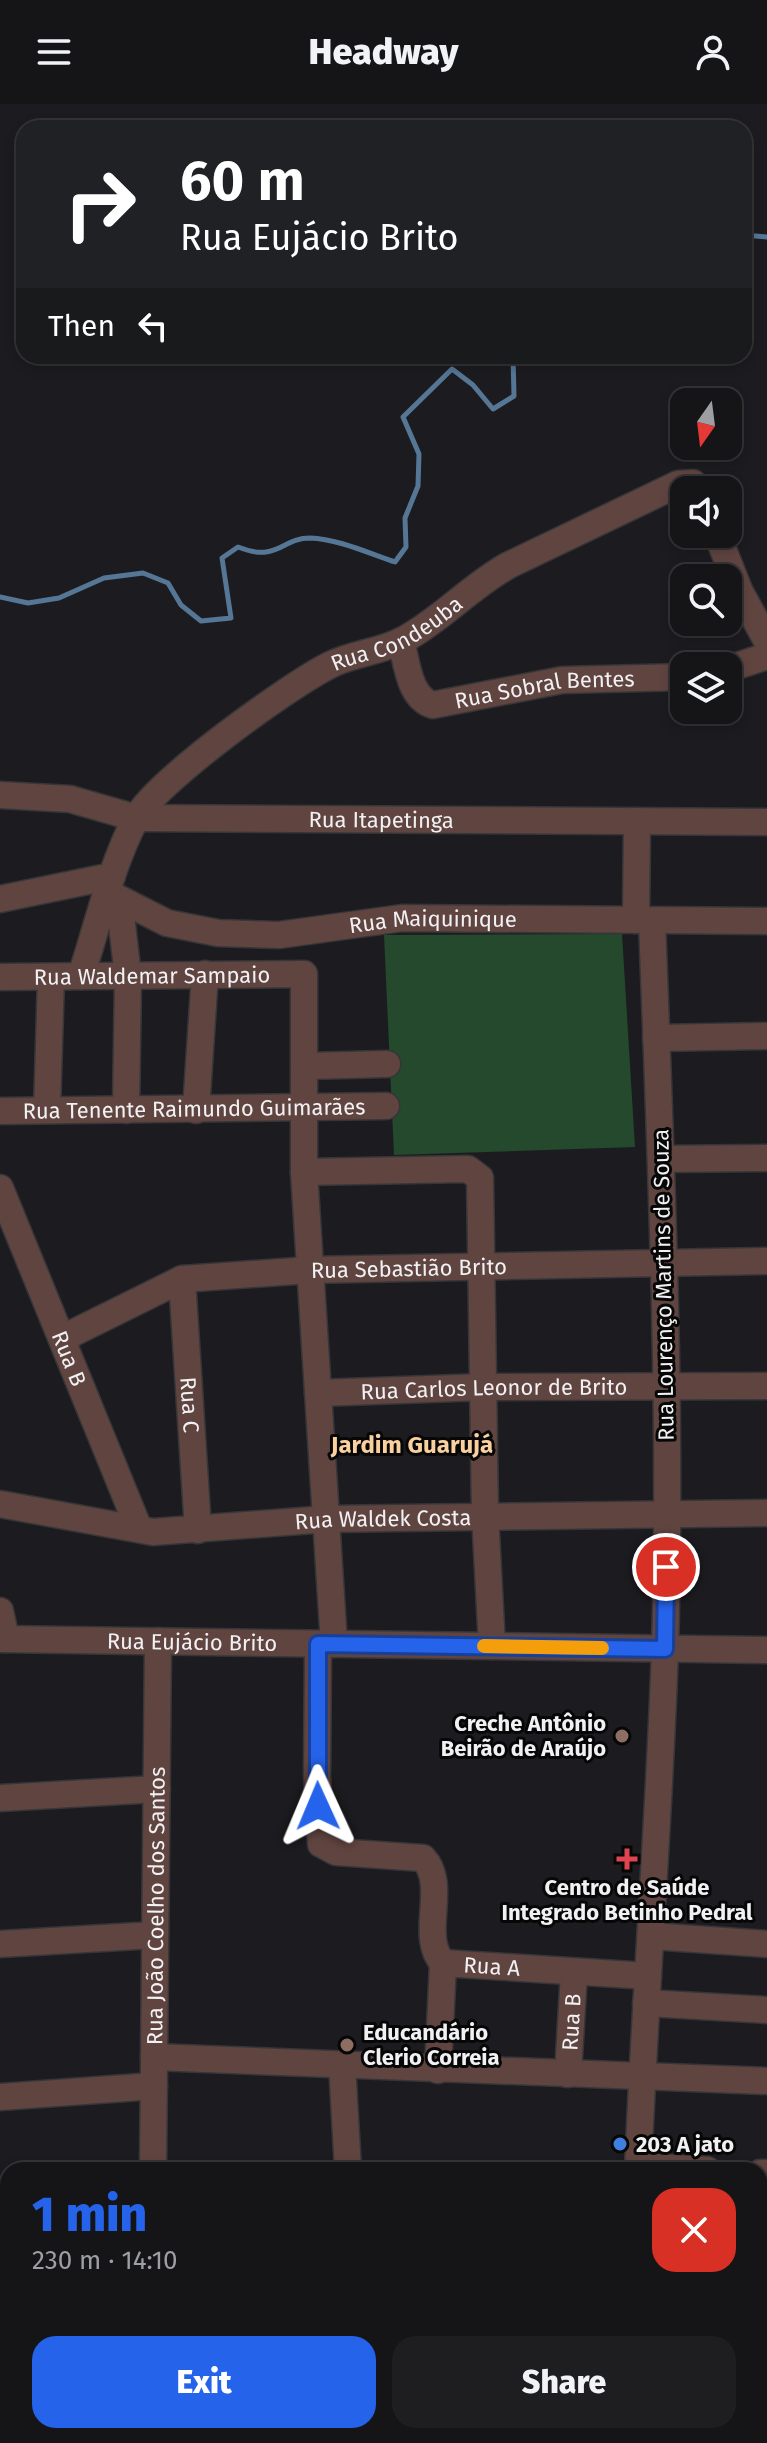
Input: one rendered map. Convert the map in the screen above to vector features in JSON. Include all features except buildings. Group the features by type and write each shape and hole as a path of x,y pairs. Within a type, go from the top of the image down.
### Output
{"street":[{"name":"Rua Condeuba","path":"81,976 136,818 152,797 286,691 332,664 401,641 433,622 483,579 670,495"},
{"path":"723,548 740,592 767,641"},
{"name":"Rua Sobral Bentes","path":"401,641 415,691 419,698 433,705 562,680 670,677"},
{"path":"742,664 767,656"},
{"name":"Rua Itapetinga","path":"0,795 70,799 136,818 767,822"},
{"name":"Rua Lourenço Martins de Souza","path":"637,821 656,1038 664,1261 667,1513 665,1649 638,2162"},
{"path":"0,899 113,889 128,976 126,1110"},
{"name":"Rua Maiquinique","path":"113,889 167,923 218,933 279,935 402,918 767,921"},
{"path":"196,1110 205,974"},
{"name":"Rua Waldemar Sampaio","path":"0,977 304,974 306,1066"},
{"path":"47,1110 51,977"},
{"path":"656,1038 767,1036"},
{"path":"387,1064 306,1066 302,1108 327,1519 326,1644 317,1776 321,1844 336,1852 423,1858 431,1871 434,1949 443,1963"},
{"name":"Rua Tenente Raimundo Guimarães","path":"0,1111 386,1106"},
{"path":"661,1159 767,1158"},
{"path":"304,1172 473,1170 480,1178 484,1266 485,1514 492,1646"},
{"name":"Rua B","path":"0,1188 139,1529"},
{"name":"Rua Sebastião Brito","path":"63,1338 182,1279 310,1270 767,1261"},
{"name":"Rua C","path":"182,1279 198,1530"},
{"name":"Rua Carlos Leonor de Brito","path":"318,1393 485,1387 767,1386"},
{"name":"Rua Waldek Costa","path":"0,1504 139,1529 198,1530 327,1519 485,1514 767,1513"},
{"path":"0,1611 3,1639"},
{"name":"Rua Eujácio Brito","path":"3,1639 767,1650"},
{"name":"Rua João Coelho dos Santos","path":"153,2162 158,1641"},
{"path":"0,1798 157,1789"},
{"path":"0,1944 155,1935"},
{"path":"651,1936 767,1944"},
{"name":"Rua A","path":"438,2070 443,1963 648,1976"},
{"name":"Rua B","path":"568,2074 574,1972"},
{"path":"646,2003 767,2010"},
{"path":"154,2057 767,2081"},
{"path":"342,2064 348,2162"},
{"path":"0,2097 154,2086"}],"green space":[{"path":"622,934 635,1147 394,1155 384,935"}],"waterway":[{"path":"752,236 767,237"},
{"path":"0,597 28,603 59,598 104,578 143,573 168,583 181,605 201,621 231,618 222,558 238,547 262,552 300,539 321,539 395,562 406,547 405,518 418,486 419,454 403,417 452,369 473,385 493,409 514,396 513,364"}],"slow traffic":[{"path":"484,1646 602,1648"}],"place":[{"name":"Creche Antônio Beirão de Araújo","path":"622,1736"},
{"name":"Centro de Saúde Integrado Betinho Pedral","path":"627,1859"},
{"name":"Educandário Clerio Correia","path":"347,2045"},
{"name":"203 A jato","path":"620,2144"}],"district":[{"name":"Jardim Guarujá","path":"412,1445"}],"route":[{"path":"318,1806 318,1644 665,1649 666,1567"}]}
